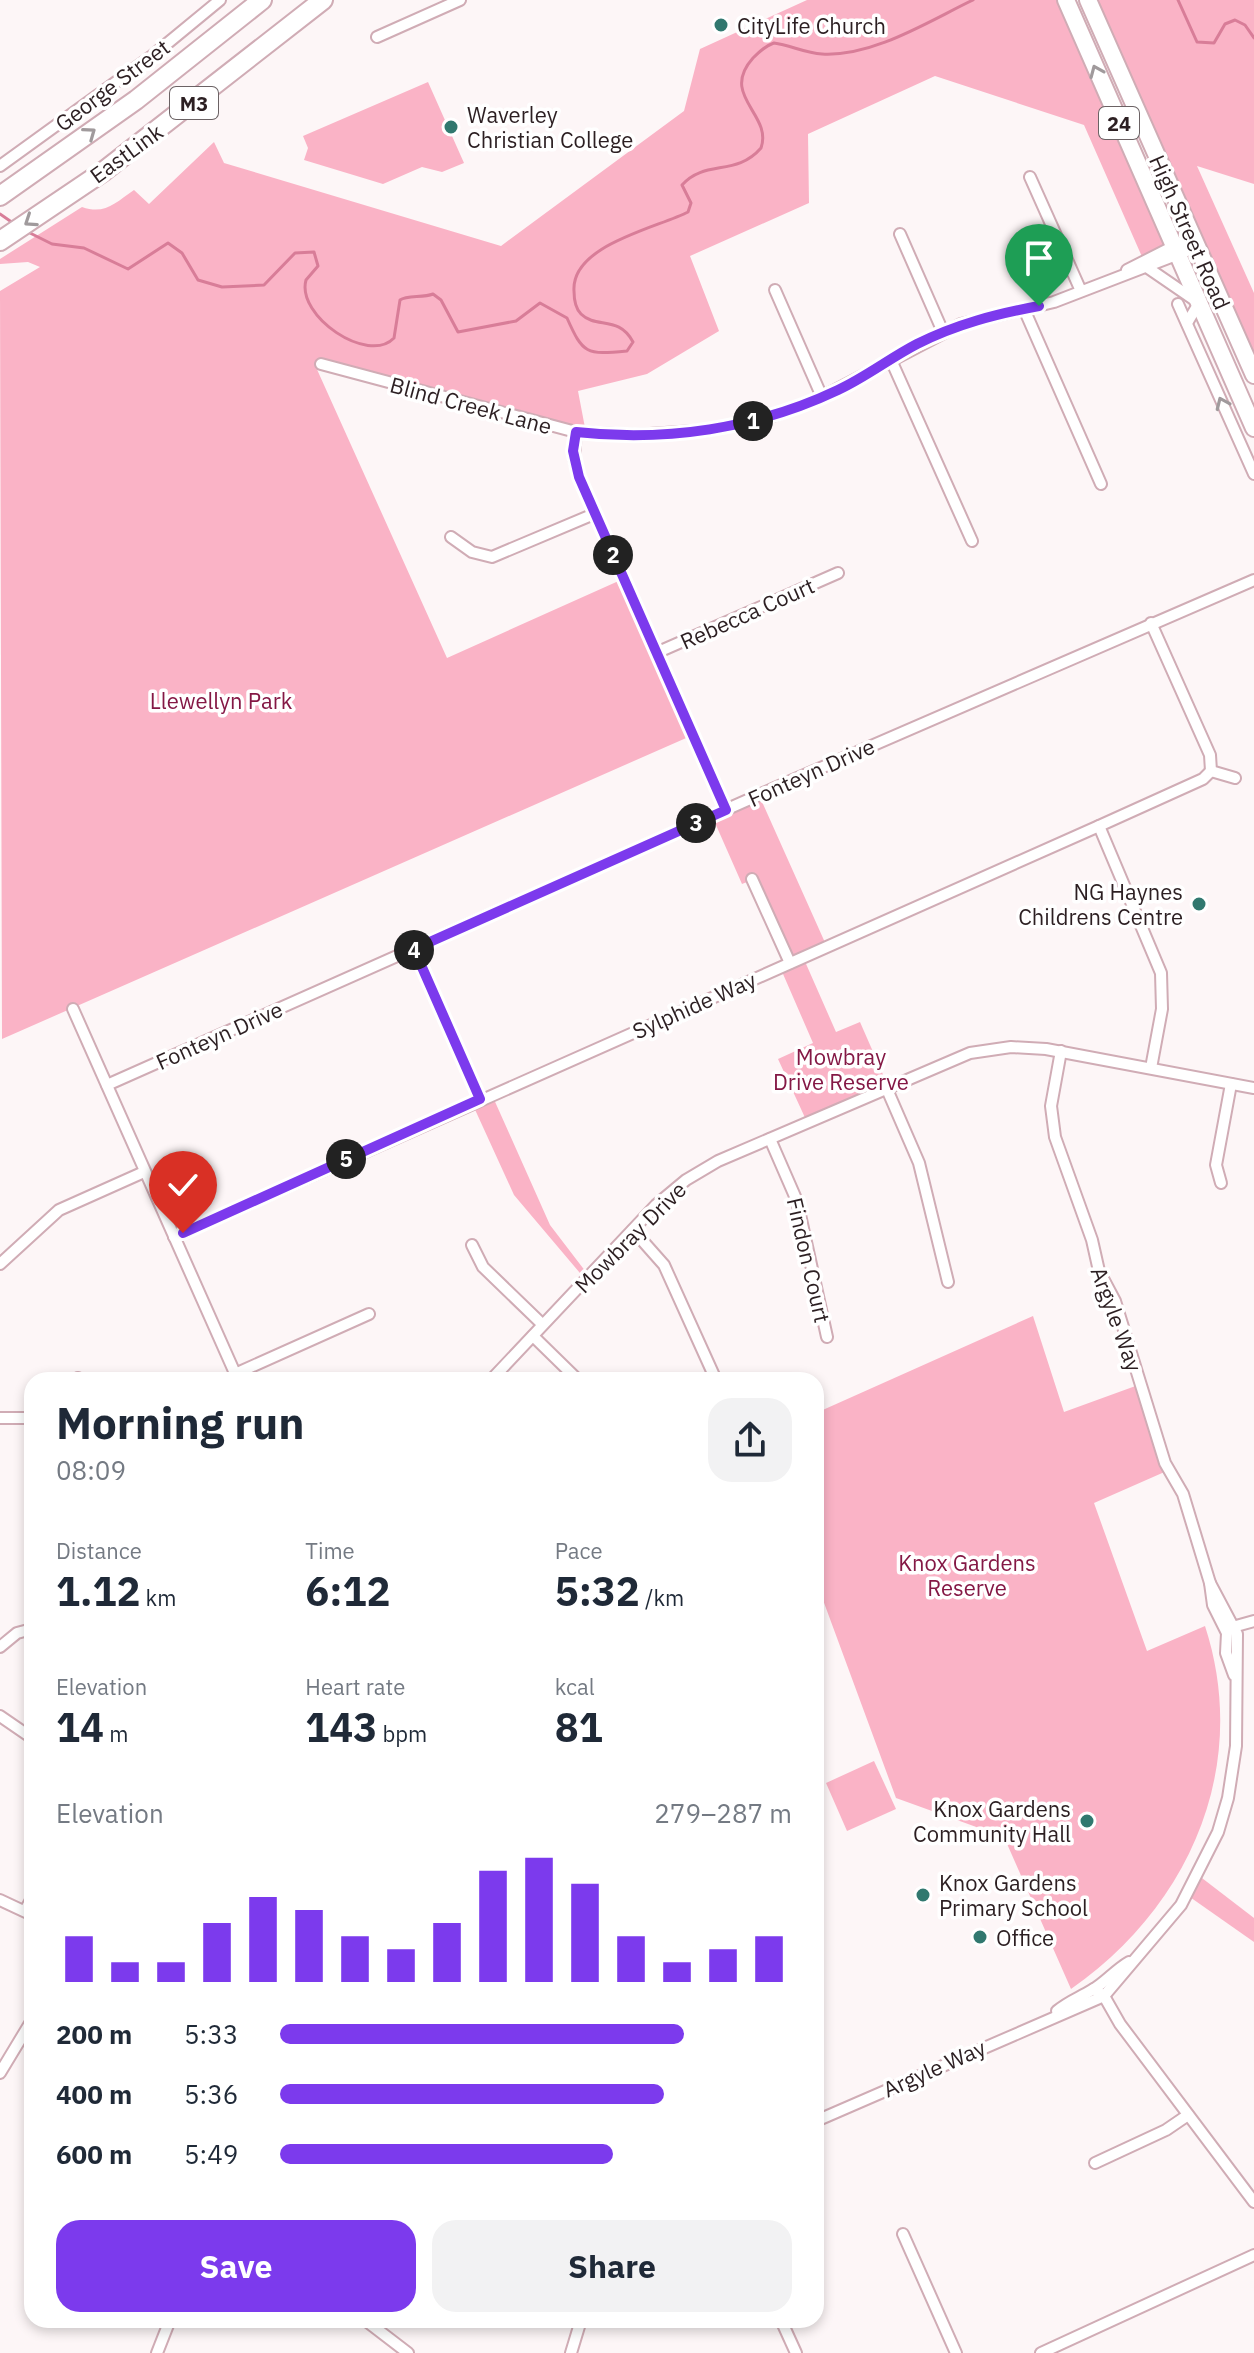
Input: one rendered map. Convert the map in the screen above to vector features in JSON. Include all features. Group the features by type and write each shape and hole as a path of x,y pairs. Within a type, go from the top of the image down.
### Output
{"highway":[{"name":"EastLink","path":"0,196 136,100 262,0"},
{"name":"EastLink","path":"0,241 61,200 251,59 323,0"},
{"path":"251,59 341,0"}],"main road":[{"name":"High Street Road","path":"1066,0 1199,303 1247,395 1254,428"},
{"name":"High Street Road","path":"1088,0 1254,375"}],"street":[{"name":"George Street","path":"1,165 152,56 220,0"},
{"path":"377,37 460,0"},
{"path":"1030,177 1081,291"},
{"path":"900,234 943,332"},
{"name":"Blind Creek Lane","path":"321,364 576,432 635,435 709,430 773,416 822,397 943,332 1081,291 1194,242"},
{"name":"Blind Creek Lane","path":"1119,275 1148,268 1175,250"},
{"path":"1148,268 1199,303"},
{"path":"775,290 822,397"},
{"name":"High Street Road","path":"1187,323 1199,303"},
{"name":"High Street Road","path":"1178,304 1254,474"},
{"path":"1024,309 1101,484"},
{"path":"891,360 972,541"},
{"path":"576,432 575,464 594,514 726,810"},
{"path":"451,537 472,552 492,557 594,514"},
{"name":"Rebecca Court","path":"656,653 838,573"},
{"name":"Fonteyn Drive","path":"107,1085 1254,580"},
{"path":"1151,623 1210,755 1211,771 1235,778"},
{"name":"Sylphide Way","path":"174,1237 1099,826 1203,779 1211,771"},
{"path":"1099,826 1159,963 1163,1000 1151,1068"},
{"path":"752,879 790,963"},
{"path":"414,949 480,1099"},
{"path":"73,1009 234,1372"},
{"name":"Mowbray Drive","path":"499,1372 670,1192 694,1175 886,1087 970,1053 1023,1047 1061,1051 1254,1088"},
{"name":"Argyle Way","path":"1061,1051 1051,1106 1055,1137 1092,1240 1099,1271 1115,1301 1165,1463 1180,1487 1210,1583 1231,1631"},
{"path":"1221,1183 1216,1165 1231,1084"},
{"path":"886,1087 917,1157 948,1282"},
{"name":"Findon Court","path":"770,1139 797,1201 827,1337"},
{"path":"0,1264 59,1210 144,1172"},
{"path":"633,1230 664,1265 712,1372"},
{"path":"472,1245 483,1267 542,1324"},
{"path":"247,1372 369,1314"},
{"path":"533,1336 570,1372"},
{"path":"0,1418 24,1418"},
{"path":"1254,1623 1231,1631 1238,1731 1234,1765 1218,1832 1187,1895 1134,1959 1098,1995 1254,2202"},
{"path":"0,1647 24,1631"},
{"path":"0,1716 24,1732"},
{"path":"0,1900 24,1910"},
{"name":"Argyle Way","path":"824,2117 1098,1995"},
{"path":"0,2073 24,2033"},
{"path":"1095,2163 1153,2137 1188,2115"},
{"path":"903,2234 956,2353"},
{"path":"1041,2353 1254,2255"},
{"path":"157,2353 167,2328"},
{"path":"375,2328 408,2353"},
{"path":"571,2353 579,2328"},
{"path":"785,2328 796,2353"}],"green space":[{"name":"Llewellyn Park","path":"807,0 1066,0 1173,245 1143,259 1084,125 935,76 808,134 809,203 690,256 719,331 647,374 578,391 586,433 315,365 447,658 623,579 693,735 2,1039 0,291 40,267 28,262 0,264 0,259 82,207 104,209 134,190 149,204 214,142 224,163 501,246 684,111 700,49"},
{"path":"1088,0 1254,0 1254,184 1197,166 1254,293 1254,375"},
{"path":"428,82 464,163 442,172 422,167 383,184 304,160 308,148 303,136"},
{"name":"Mowbray Drive Reserve","path":"759,795 827,947 803,957 836,1032 860,1022 888,1086 807,1122 778,1059 813,1043 780,967 789,963 752,880 742,884 712,816"},
{"path":"492,1095 550,1225 589,1276 585,1279 514,1195 472,1103"},
{"name":"Knox Gardens Reserve","path":"1033,1316 1064,1412 1141,1384 1169,1470 1094,1503 1147,1651 1205,1626 1217,1679 1220,1731 1214,1781 1200,1830 1177,1875 1148,1918 1113,1956 1071,1989 1004,1837 896,1798 824,1603 824,1409"},
{"path":"874,1761 896,1809 847,1831 826,1783"},
{"path":"1198,1875 1254,1918 1254,1942 1187,1895"}],"waterway":[{"path":"26,231 52,244 84,248 128,269 168,243 182,253 198,280 222,287 264,285 295,253 314,252 318,266 306,280 306,294 312,308 336,333 368,345 382,345 394,338 400,300 433,294 441,300 458,332 516,321 540,303 567,318 577,339 588,350 603,353 627,351 633,342 621,328 593,321 579,312 574,294 577,275 586,262 618,240 688,212 691,203 682,185 691,177 741,162 761,148 763,136 760,125 744,94 742,83 744,71 753,58 774,43 822,54 861,50 900,36 973,0"},
{"path":"1178,0 1197,42 1214,43 1225,24 1235,20 1245,25 1254,38"},
{"path":"0,214 13,223"}],"place":[{"name":"CityLife Church","path":"721,25"},
{"name":"Waverley Christian College","path":"451,127"},
{"name":"NG Haynes Childrens Centre","path":"1199,904"},
{"name":"Knox Gardens Community Hall","path":"1087,1821"},
{"name":"Knox Gardens Primary School","path":"923,1895"},
{"name":"Office","path":"980,1937"}],"route":[{"path":"183,1233 480,1099 414,949 726,810 579,477 573,451 576,432 619,435 683,433 773,416 839,390 915,345 961,324 1039,306"}]}
